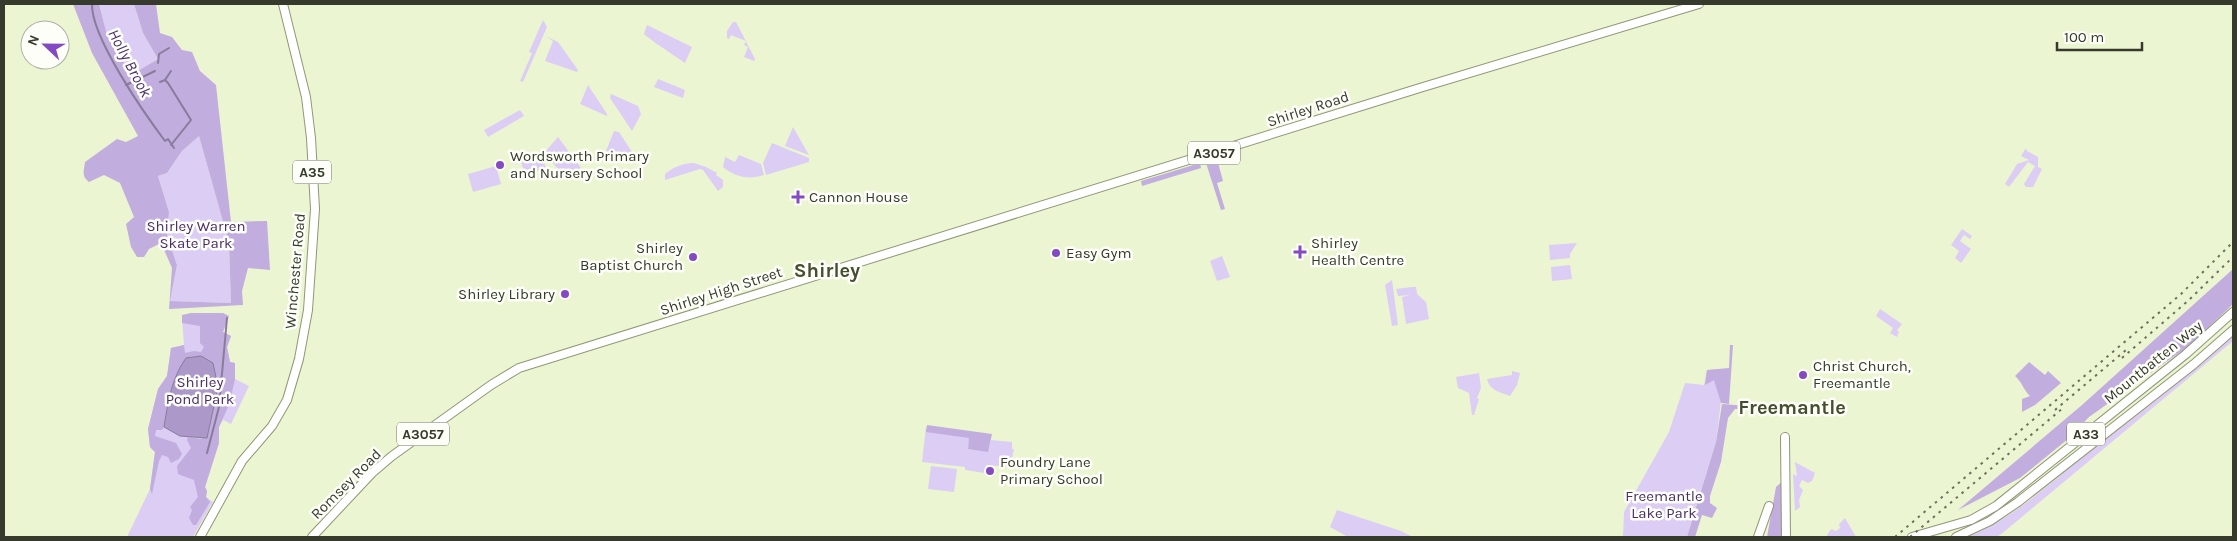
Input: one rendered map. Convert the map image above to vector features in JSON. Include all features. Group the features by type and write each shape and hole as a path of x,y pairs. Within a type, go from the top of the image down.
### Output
{"main road":[{"name":"Winchester Road","path":"200,537 242,461 272,426 287,400 300,359 308,310 315,209 311,138 306,97 283,4"},
{"name":"Shirley Road","path":"926,242 1423,87 1699,4"},
{"name":"Shirley High Street","path":"553,357 926,242"},
{"name":"Mountbatten Way","path":"1912,537 1971,520 2011,495 2197,345 2233,312"},
{"name":"Mountbatten Way","path":"1956,537 1990,521 2018,502 2194,364 2233,330"},
{"name":"Romsey Road","path":"312,537 372,473 392,456 511,372 553,357"},
{"path":"1786,437 1786,537"},
{"path":"1758,537 1769,506"},
{"name":"Winchester Road","path":"207,537 210,518"}],"green space":[{"path":"73,4 99,4 106,31 131,75 158,59 143,33 134,4 156,4 160,33 172,37 182,50 192,52 200,71 216,85 231,222 267,221 270,270 248,268 242,291 243,305 169,309 172,268 161,243 149,249 144,257 137,257 131,247 126,224 134,217 120,183 104,175 89,182 85,178 85,162 117,139 126,142 138,136 92,53","holes":["199,136 229,243 231,303 170,301 177,265 167,236 169,212 158,176 167,173 182,151"]},
{"path":"99,4 134,4 143,33 158,59 131,75 106,31"},
{"path":"543,20 547,27 523,82 520,81 532,53 529,52"},
{"path":"733,22 736,22 746,41 731,35 729,39 727,38 727,31"},
{"path":"647,25 692,47 685,63 644,34"},
{"path":"545,36 558,42 578,70 577,72 545,61 553,41"},
{"path":"746,41 755,59 754,61 744,57 748,47 744,45"},
{"path":"658,79 685,90 683,98 654,87"},
{"path":"588,85 607,114 607,116 580,104"},
{"path":"611,94 638,106 641,114 632,131 610,98"},
{"path":"520,110 524,116 488,137 484,130"},
{"path":"793,127 809,155 785,146"},
{"path":"614,131 619,132 636,158 635,164 606,151"},
{"name":"Shirley Warren Skate Park","path":"199,136 229,243 231,303 170,301 177,265 167,236 169,212 158,176 167,173 182,151"},
{"path":"558,137 581,168 562,175 545,152"},
{"path":"772,143 809,158 809,162 766,175 763,163"},
{"path":"2026,148 2027,151 2038,157 2038,167 2042,169 2033,187 2026,187 2024,184 2035,166 2028,162 2009,187 2005,184 2017,164 2029,160 2021,156"},
{"path":"541,154 546,168 525,175 521,162 512,164 511,161"},
{"path":"739,155 761,164 764,175 742,177 723,167 725,157 735,162"},
{"path":"1217,159 1223,181 1217,183 1225,209 1221,210 1206,163"},
{"path":"694,163 717,173 716,175 723,180 723,187 718,191 703,170 700,169 665,180 665,174 672,169"},
{"path":"1200,163 1201,168 1142,186 1141,181"},
{"path":"496,166 501,184 473,192 468,174"},
{"path":"1962,229 1972,236 1970,239 1964,235 1960,241 1971,249 1961,263 1955,258 1959,251 1951,245"},
{"path":"1577,243 1570,254 1570,258 1550,260 1549,245"},
{"path":"1222,256 1230,277 1217,281 1210,261"},
{"path":"1570,265 1572,279 1552,281 1551,267"},
{"path":"2233,269 2233,304 2190,345 2089,417 2068,439 2020,478 1958,510 2082,405"},
{"path":"1392,280 1398,325 1392,326 1385,285"},
{"path":"1416,287 1417,294 1426,302 1429,319 1406,324 1402,297 1410,295 1398,296 1396,289"},
{"path":"1880,309 1902,324 1897,330 1899,332 1897,337 1890,333 1893,328 1876,316"},
{"name":"Shirley Pond Park","path":"191,313 223,313 229,316 223,332 231,336 227,347 230,362 235,363 235,379 229,405 219,427 219,443 205,487 207,491 206,497 210,502 196,525 193,525 189,518 192,510 190,507 198,497 194,480 178,474 177,466 191,448 187,440 188,437 202,439 169,394 164,427 162,430 156,430 155,436 176,443 182,454 179,459 171,463 168,457 162,455 152,494 150,489 155,452 150,447 148,429 158,389 167,376 171,348 184,345 185,353 201,352 204,347 200,343 200,326 182,323 182,315"},
{"name":"Shirley Pond Park","path":"229,316 223,332 231,336 227,347 230,362 235,363 235,379 249,386 231,424 223,420 219,427 219,443 205,487 207,491 206,497 213,502 193,537 127,537 150,489 155,452 150,447 148,429 158,389 167,376 171,348 184,345 182,319"},
{"path":"2233,335 2233,341 2005,531 1997,537 1966,537 1997,522 2027,502 2178,383"},
{"path":"1730,345 1733,345 1729,404 1721,403 1714,380 1705,385 1707,370 1729,368"},
{"path":"2029,362 2045,375 2048,371 2061,383 2035,405 2022,412 2022,399 2030,396 2015,376"},
{"name":"Freemantle Lake Park","path":"1725,369 1716,442 1687,537 1623,537 1624,512 1669,432 1685,383 1704,385 1707,370"},
{"path":"1512,371 1520,373 1517,385 1510,396 1496,390 1488,383 1487,379 1512,375"},
{"path":"1479,373 1481,388 1474,415 1472,415 1469,393 1458,388 1456,377"},
{"path":"1722,404 1773,408 1772,410 1735,409 1728,418 1721,462 1710,496 1710,503 1717,508 1712,518 1702,515 1695,537 1687,537 1716,442"},
{"path":"927,425 992,434 988,452 968,449 969,438 926,432"},
{"path":"926,427 970,433 968,449 988,451 991,440 1012,442 1012,449 1014,449 1010,467 986,465 985,473 965,470 965,467 922,462"},
{"path":"1795,462 1815,473 1812,481 1808,483 1802,480 1799,486 1803,490 1799,500 1800,507 1795,511 1793,474 1797,476"},
{"path":"931,466 957,469 954,492 928,489"},
{"path":"1784,480 1782,537 1767,537 1776,487"},
{"path":"1337,510 1411,536 1348,537 1330,527"},
{"path":"1845,518 1856,537 1826,537 1831,529 1836,531 1840,528 1839,524"}],"shaded area":[{"path":"201,356 213,363 218,387 207,438 180,436 164,427 171,391 177,374 186,358"}],"waterway":[{"name":"Holly Brook","path":"92,4 94,18 100,35 120,74 165,141 168,139 174,148"},
{"path":"158,63 159,54 169,48"},
{"path":"126,85 155,71"},
{"path":"165,80 171,71"},
{"path":"160,82 165,80 168,83 191,120 171,145"},
{"name":"Holly Brook","path":"207,453 219,407 227,318"}],"railway":[{"path":"1895,537 2181,294 2233,242"},
{"path":"2122,358 2189,300 2233,257"},
{"path":"2055,410 2126,350"},
{"path":"1910,537 2063,408"}],"place":[{"name":"Wordsworth Primary and Nursery School","path":"500,165"},
{"name":"Cannon House","path":"798,197"},
{"name":"Shirley Health Centre","path":"1300,252"},
{"name":"Easy Gym","path":"1056,253"},
{"name":"Shirley Baptist Church","path":"693,257"},
{"name":"Shirley Library","path":"565,294"},
{"name":"Christ Church, Freemantle","path":"1803,375"},
{"name":"Foundry Lane Primary School","path":"990,471"}],"district":[{"name":"Shirley","path":"827,270"},
{"name":"Freemantle","path":"1792,407"}]}
